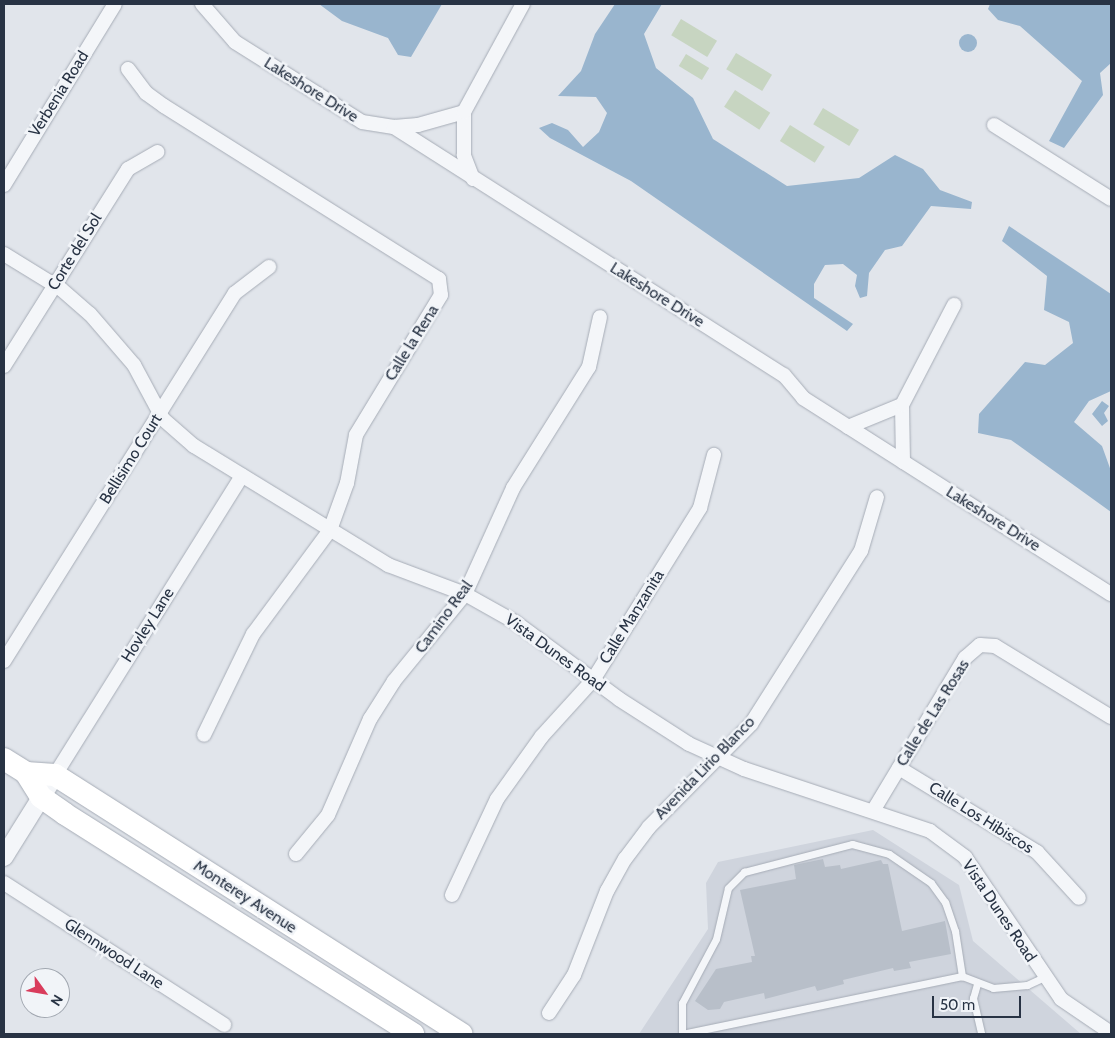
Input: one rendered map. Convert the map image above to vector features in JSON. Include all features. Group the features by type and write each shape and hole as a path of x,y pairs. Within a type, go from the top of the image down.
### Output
{"main road":[{"name":"Monterey Avenue","path":"4,759 26,773 41,798 402,1031"},
{"name":"Monterey Avenue","path":"26,773 55,775 461,1034"}],"street":[{"name":"Verbenia Road","path":"4,185 115,4"},
{"name":"Lakeshore Drive","path":"202,4 235,42 362,122 394,127 784,375 802,398 1111,594"},
{"path":"473,179 464,155 464,112 523,4"},
{"name":"Calle la Rena","path":"128,69 146,93 164,106 439,279 441,295 356,435 347,483 330,530 253,634 204,735"},
{"path":"394,127 418,125 464,112"},
{"path":"994,125 1111,199"},
{"name":"Corte del Sol","path":"4,366 128,169 158,152"},
{"name":"Vista Dunes Road","path":"4,254 54,285 90,314 118,344 159,413 175,434 242,476 388,564 465,594 514,622 656,725 719,758 930,830 965,858 1044,977 1061,999 1111,1033"},
{"name":"Bellisimo Court","path":"4,661 235,292 269,267"},
{"path":"902,462 902,405 954,305"},
{"name":"Camino Real","path":"296,854 328,815 370,719 394,681 465,594 512,488 589,367 600,317"},
{"path":"848,427 902,405"},
{"name":"Calle Manzanita","path":"452,895 497,799 518,767 593,680 700,508 714,456"},
{"name":"Hovley Lane","path":"55,775 242,476"},
{"name":"Avenida Lirio Blanco","path":"549,1012 574,975 607,891 625,859 649,827 751,724 861,551 877,497"},
{"name":"Calle de Las Rosas","path":"873,811 965,658 980,645 995,646 1111,717"},
{"name":"Calle Los Hibiscos","path":"898,768 1038,852 1078,898"},
{"path":"4,857 55,775"},
{"name":"Glennwood Lane","path":"4,883 224,1025"},
{"path":"402,1031 414,1005"}],"lane":[{"path":"962,976 955,931 945,902 931,883 889,854 852,844 744,872 728,888 716,939 682,1003 682,1034 962,976 976,984 1009,988 1044,977"},
{"path":"976,984 972,998 981,1034"}],"shaded area":[{"path":"873,830 959,885 973,941 1081,1034 639,1034 708,929 706,883 718,862"}],"green space":[{"path":"681,19 717,41 707,57 671,35"},
{"path":"736,53 772,75 762,91 726,69"},
{"path":"686,54 709,68 702,80 679,66"},
{"path":"735,90 770,113 759,130 724,107"},
{"path":"823,108 859,130 849,146 813,124"},
{"path":"790,125 825,147 815,163 780,141"}],"water":[{"path":"319,4 442,4 411,57 398,55 388,38 342,21"},
{"path":"615,4 662,4 644,34 656,68 693,98 713,139 787,186 859,178 895,155 923,169 940,190 972,202 971,209 931,206 902,246 885,250 869,273 867,296 860,298 855,286 857,275 843,264 825,265 814,284 814,298 853,324 847,331 631,181 550,138 539,128 552,123 568,130 583,147 599,132 607,113 596,97 558,96 581,71 595,34"},
{"path":"990,4 1111,4 1111,63 1100,73 1103,95 1064,148 1049,141 1082,81 1020,26 998,20 988,9"},
{"path":"964,34 972,34 977,39 975,50 964,52 959,47 959,39"},
{"path":"1009,226 1111,294 1111,391 1089,401 1074,422 1102,446 1111,471 1111,512 1011,440 978,433 979,414 1025,362 1045,365 1073,343 1069,322 1044,310 1047,276 1002,241"},
{"path":"1102,401 1109,406 1104,413 1108,421 1102,426 1092,414"}],"building":[{"path":"823,859 825,867 840,865 841,869 881,860 883,864 888,864 902,931 945,921 951,954 909,962 911,968 894,971 893,968 843,980 844,984 817,991 815,986 765,999 764,993 724,1002 720,1009 708,1010 695,1001 716,969 752,962 751,956 755,956 740,890 796,879 794,865"}]}
